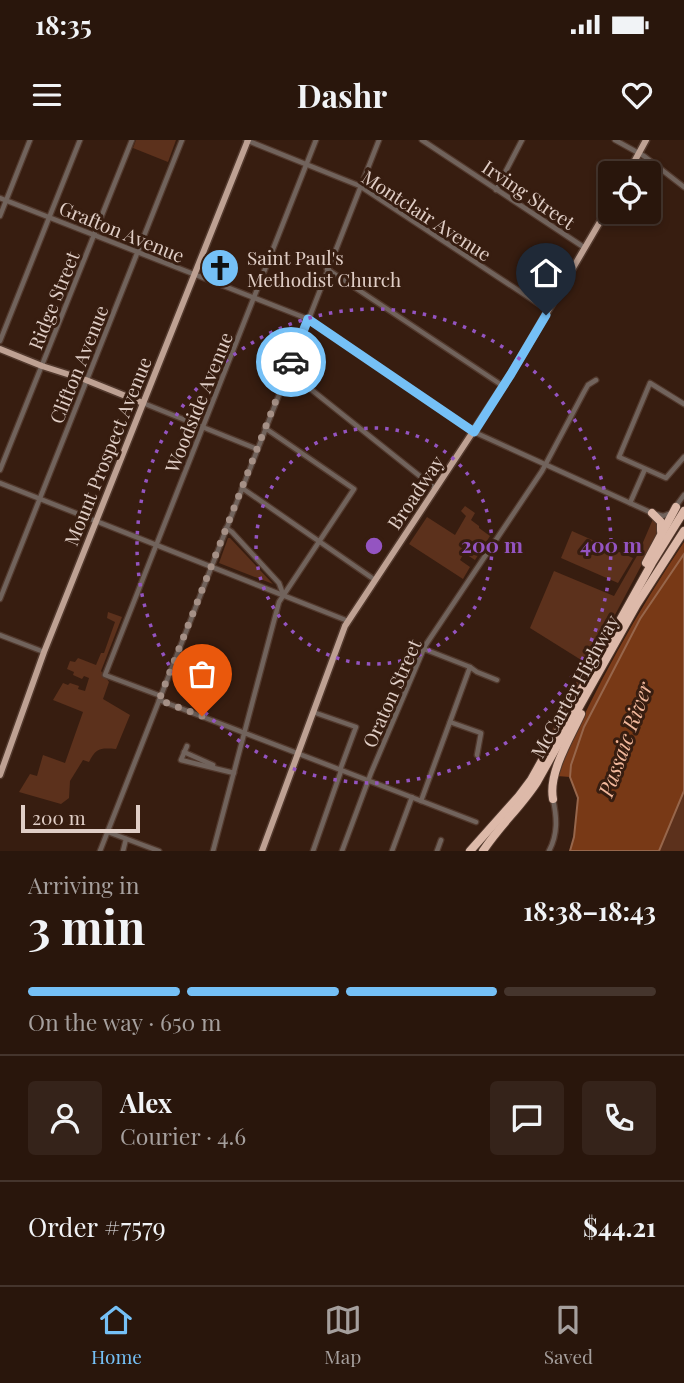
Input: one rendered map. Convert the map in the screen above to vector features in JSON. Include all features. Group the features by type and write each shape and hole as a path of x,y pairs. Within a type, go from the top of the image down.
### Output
{"highway":[{"path":"617,626 660,536 680,509"},
{"path":"490,835 496,821 531,780 680,509"},
{"path":"652,513 661,522 660,536"},
{"name":"McCarter Highway","path":"472,850 524,801 537,782 656,574 684,531"},
{"path":"553,799 551,788 555,771 620,636"},
{"name":"McCarter Highway","path":"483,851 490,835"}],"main road":[{"name":"Mount Prospect Avenue","path":"0,775 44,652 247,140"},
{"path":"635,161 646,140"},
{"name":"Broadway","path":"262,851 348,621 504,386 599,224"},
{"path":"0,349 143,403"}],"street":[{"path":"0,216 30,140"},
{"path":"0,341 80,140"},
{"name":"Ridge Street","path":"0,470 131,140"},
{"name":"Clifton Avenue","path":"0,599 182,140"},
{"name":"Montclair Avenue","path":"247,140 360,186 549,311"},
{"name":"Woodside Avenue","path":"160,698 105,675 316,140"},
{"path":"100,851 379,140"},
{"name":"Irving Street","path":"422,140 585,249"},
{"path":"615,140 639,153 684,187"},
{"path":"496,190 520,141"},
{"name":"Grafton Avenue","path":"0,198 308,319 474,432 652,513"},
{"path":"327,269 504,386"},
{"path":"288,371 436,489"},
{"name":"Oraton Street","path":"342,851 368,781 424,649 546,465 584,392 596,380"},
{"path":"684,404 650,383 619,457 666,478 684,457"},
{"path":"143,403 257,449"},
{"path":"213,851 278,604 354,489 265,428"},
{"path":"630,503 645,469"},
{"path":"0,483 348,621"},
{"path":"242,488 375,580"},
{"path":"652,513 666,515 680,509 684,495"},
{"path":"226,528 232,531 279,583 283,594"},
{"path":"0,635 44,652"},
{"path":"424,649 497,680"},
{"path":"421,801 470,667"},
{"path":"160,698 476,822"},
{"path":"313,712 356,727 313,851"},
{"path":"450,722 481,733 477,755"},
{"path":"187,746 181,761 223,769"},
{"path":"184,752 233,773"},
{"path":"392,851 412,797"},
{"path":"549,851 556,833 553,799"},
{"path":"108,832 159,851"},
{"path":"123,851 127,839"},
{"path":"437,851 442,839"}],"shaded area":[{"path":"136,140 176,140 168,162 133,148"},
{"path":"465,506 475,513 471,520 490,536 475,560 464,553 460,560 470,567 463,579 409,544 427,517 455,535 466,516 461,511"},
{"path":"653,519 658,521 657,536 551,735 586,663 530,628 554,571 614,596 638,554"},
{"path":"572,531 633,558 618,583 561,558"},
{"path":"230,538 273,584 219,563"},
{"path":"684,542 684,554 640,619 584,727 571,765 570,777 557,776 584,715 615,656"},
{"path":"108,612 122,617 101,671 109,682 103,699 130,715 116,749 100,750 89,762 83,760 70,781 69,798 61,804 19,792 30,774 37,776 43,755 65,763 83,712 53,700 63,683 79,686 78,689 85,691 89,678 84,676 82,679 67,669 70,661 75,662 78,658 96,665 101,653 104,653 115,622 107,618"},
{"path":"684,791 684,851 659,851"}],"water":[{"name":"Passaic River","path":"684,554 684,791 659,851 570,851 578,798 570,777 571,765 584,727 640,619"}],"way so far":[{"path":"202,716 159,700 291,362"}],"place":[{"name":"Saint Paul's Methodist Church","path":"220,268"}],"route":[{"path":"291,362 308,319 474,432 546,315"}]}
